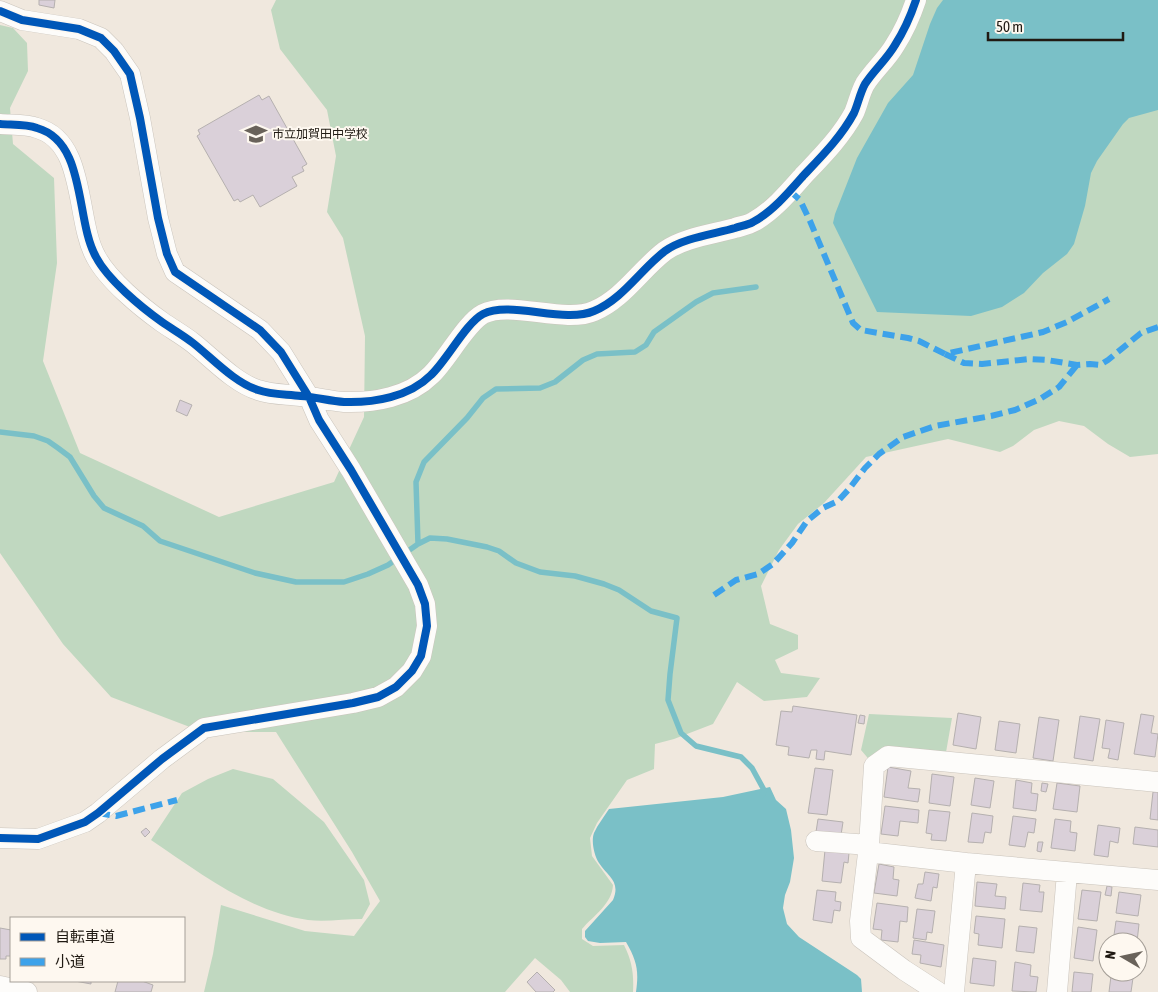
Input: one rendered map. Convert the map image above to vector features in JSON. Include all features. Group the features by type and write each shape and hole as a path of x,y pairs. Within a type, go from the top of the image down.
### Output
{"street":[{"path":"0,124 36,127 52,134 67,152 77,181 87,239 97,259 111,278 129,294 159,320 191,341 215,362 254,389 265,392 309,396 342,402 374,401 400,394 414,388 429,378 449,355 460,337 483,314 499,310 568,314 594,311 628,287 665,251 677,244 752,223 769,211 840,137 855,111 863,87 894,47 916,0"},
{"path":"0,10 22,20 79,30 101,38 114,51 130,74 158,218 167,254 175,272 260,330 281,352 309,396 319,420 408,565 426,604 427,626 421,656 412,671 396,687 378,697 353,703 204,728 162,759 85,822 38,839 0,838"},
{"path":"938,992 904,970 861,938 860,921 874,766 888,756 1158,782"},
{"path":"816,841 966,863 1158,880"},
{"path":"954,992 966,863"},
{"path":"1058,992 1066,873"},
{"path":"0,986 27,992"}],"green space":[{"path":"276,0 1158,0 1158,454 1130,457 1108,444 1084,426 1059,421 1034,430 1013,446 1000,452 948,439 866,457 824,503 798,524 779,550 761,586 770,624 798,635 798,649 775,660 781,673 820,678 807,697 764,701 737,682 713,724 655,744 654,769 627,780 597,823 590,838 592,856 613,885 606,904 582,929 582,939 593,946 624,945 632,968 633,992 570,992 561,980 535,958 505,992 204,992 213,954 221,905 305,931 354,936 380,901 352,852 276,732 203,732 111,697 63,644 0,553 0,25 13,28 27,43 28,71 10,108 13,144 54,178 57,263 43,361 80,453 219,517 334,482 364,417 365,336 343,238 327,212 336,156 327,110 280,49 271,10"},
{"path":"869,714 952,718 945,758 872,763 861,750"},
{"path":"233,769 273,779 324,822 364,880 370,904 362,919 308,920 286,916 265,909 225,889 151,840 182,793 208,779"}],"water":[{"path":"943,0 1158,0 1158,110 1129,118 1123,124 1097,161 1091,173 1085,206 1074,244 1067,254 1043,273 1024,293 1002,307 971,316 877,312 833,223 857,158 888,103 913,75 930,24"},
{"path":"770,787 776,800 786,809 791,830 794,858 783,908 787,924 799,937 857,975 861,979 862,992 636,992 636,966 626,942 600,943 588,941 585,937 585,931 613,900 615,894 612,880 597,860 594,852 593,836 599,824 609,809 723,797"}],"building":[{"path":"39,0 55,0 54,8 39,5"},
{"path":"259,95 262,100 269,96 307,164 302,167 304,171 292,177 297,186 260,207 253,195 240,202 238,199 234,201 197,136 200,134 198,130"},
{"path":"180,400 192,405 187,416 176,411"},
{"path":"793,706 857,715 851,755 825,751 824,760 816,759 817,750 811,750 809,758 788,755 789,747 776,745 781,711 792,712"},
{"path":"958,713 981,717 976,749 953,745"},
{"path":"1141,714 1154,716 1151,733 1158,734 1155,757 1134,754"},
{"path":"860,715 865,716 864,724 858,723"},
{"path":"1080,716 1100,719 1093,761 1074,758"},
{"path":"1039,717 1059,720 1053,761 1033,758"},
{"path":"1106,720 1124,723 1118,760 1108,758 1110,749 1102,748"},
{"path":"999,721 1020,724 1016,753 995,750"},
{"path":"888,767 911,771 908,788 920,789 918,802 884,797"},
{"path":"815,768 833,770 827,815 808,813"},
{"path":"932,774 954,777 950,806 929,803"},
{"path":"975,778 994,781 990,808 971,805"},
{"path":"1016,780 1032,783 1031,793 1038,794 1036,811 1013,808"},
{"path":"1042,783 1048,784 1046,792 1041,791"},
{"path":"1057,783 1080,786 1077,812 1053,809"},
{"path":"1153,792 1158,792 1158,820 1150,819"},
{"path":"885,806 919,810 918,823 900,821 898,836 881,834"},
{"path":"929,810 950,812 946,841 931,840 932,834 926,833"},
{"path":"972,813 993,816 991,833 985,832 983,843 968,842"},
{"path":"1013,816 1036,819 1034,833 1028,832 1025,847 1009,845"},
{"path":"818,819 843,822 841,835 816,832"},
{"path":"1055,819 1071,821 1070,832 1077,833 1075,851 1051,848"},
{"path":"1098,825 1120,828 1118,843 1110,841 1108,857 1094,855"},
{"path":"1135,827 1158,830 1158,847 1133,844"},
{"path":"146,828 150,832 145,837 141,832"},
{"path":"1038,842 1043,842 1041,852 1037,851"},
{"path":"825,850 849,853 848,863 844,862 841,883 822,881"},
{"path":"879,864 894,867 893,879 899,880 897,896 874,893"},
{"path":"925,872 939,874 937,888 933,887 931,901 915,898 918,884 923,884"},
{"path":"977,882 997,884 995,896 1006,897 1005,909 975,906"},
{"path":"1023,883 1040,885 1039,892 1044,892 1042,912 1020,910"},
{"path":"1107,886 1112,887 1111,896 1105,895"},
{"path":"817,890 836,892 835,901 841,902 840,911 834,910 832,923 813,920"},
{"path":"1082,890 1101,892 1097,921 1078,919"},
{"path":"1119,892 1141,895 1138,916 1116,913"},
{"path":"877,903 908,907 907,922 900,921 898,942 881,940 882,930 873,929"},
{"path":"917,909 935,911 932,933 927,932 926,940 913,938"},
{"path":"976,916 1005,919 1002,948 978,945 979,934 974,933"},
{"path":"1116,921 1139,924 1138,932 1114,932"},
{"path":"1019,926 1037,928 1034,953 1016,951"},
{"path":"1078,927 1097,930 1093,961 1074,958"},
{"path":"0,928 10,930 10,956 6,956 6,959 0,959"},
{"path":"914,940 944,945 941,967 920,963 921,955 912,954"},
{"path":"973,958 996,961 994,986 970,983"},
{"path":"1015,962 1031,965 1030,976 1038,977 1036,992 1012,991"},
{"path":"537,972 555,990 553,992 536,992 527,982"},
{"path":"1074,972 1093,974 1091,992 1072,992"},
{"path":"118,982 145,982 153,985 151,992 115,992"},
{"path":"1110,982 1132,982 1131,992 1109,992"}],"waterway":[{"path":"418,544 416,482 424,462 467,418 483,398 496,389 540,388 555,382 583,360 597,354 635,352 646,345 654,332 696,302 713,293 756,287"},
{"path":"0,432 34,436 48,441 70,457 94,496 104,508 143,526 160,541 255,573 296,582 344,582 388,565 430,538 447,539 487,547 499,551 516,563 540,572 575,576 619,590 651,611 677,618 668,700 681,733 696,746 741,757 752,768 764,790 762,796"}],"marked path":[{"path":"790,191 800,200 853,323 861,330 919,341 945,354 1043,332 1067,322 1109,299"},
{"path":"945,354 964,363 982,364 1030,359 1077,365 1100,365 1141,333 1158,327"},
{"path":"714,595 736,580 758,574 773,564 792,543 807,521 823,508 838,501 879,454 903,437 935,426 1015,410 1040,399 1059,387 1077,365"},
{"path":"98,813 116,816 177,800"}],"cycle path":[{"path":"0,124 33,127 53,136 64,149 72,165 89,241 101,266 135,301 193,343 232,376 249,387 269,393 344,402 379,400 402,393 422,383 437,368 470,325 483,314 494,310 508,309 568,315 594,311 614,299 656,258 672,247 690,240 749,224 767,213 824,154 843,130 854,113 865,84 892,50 901,34 916,0"},
{"path":"0,11 22,20 79,29 101,38 114,51 130,74 158,218 167,254 175,272 260,330 281,352 309,397 319,420 351,470 418,585 425,604 427,626 421,656 412,671 396,687 378,697 353,703 204,728 162,759 85,822 38,839 0,838"}],"place":[{"name":"市立加賀田中学校","path":"256,134"}]}
